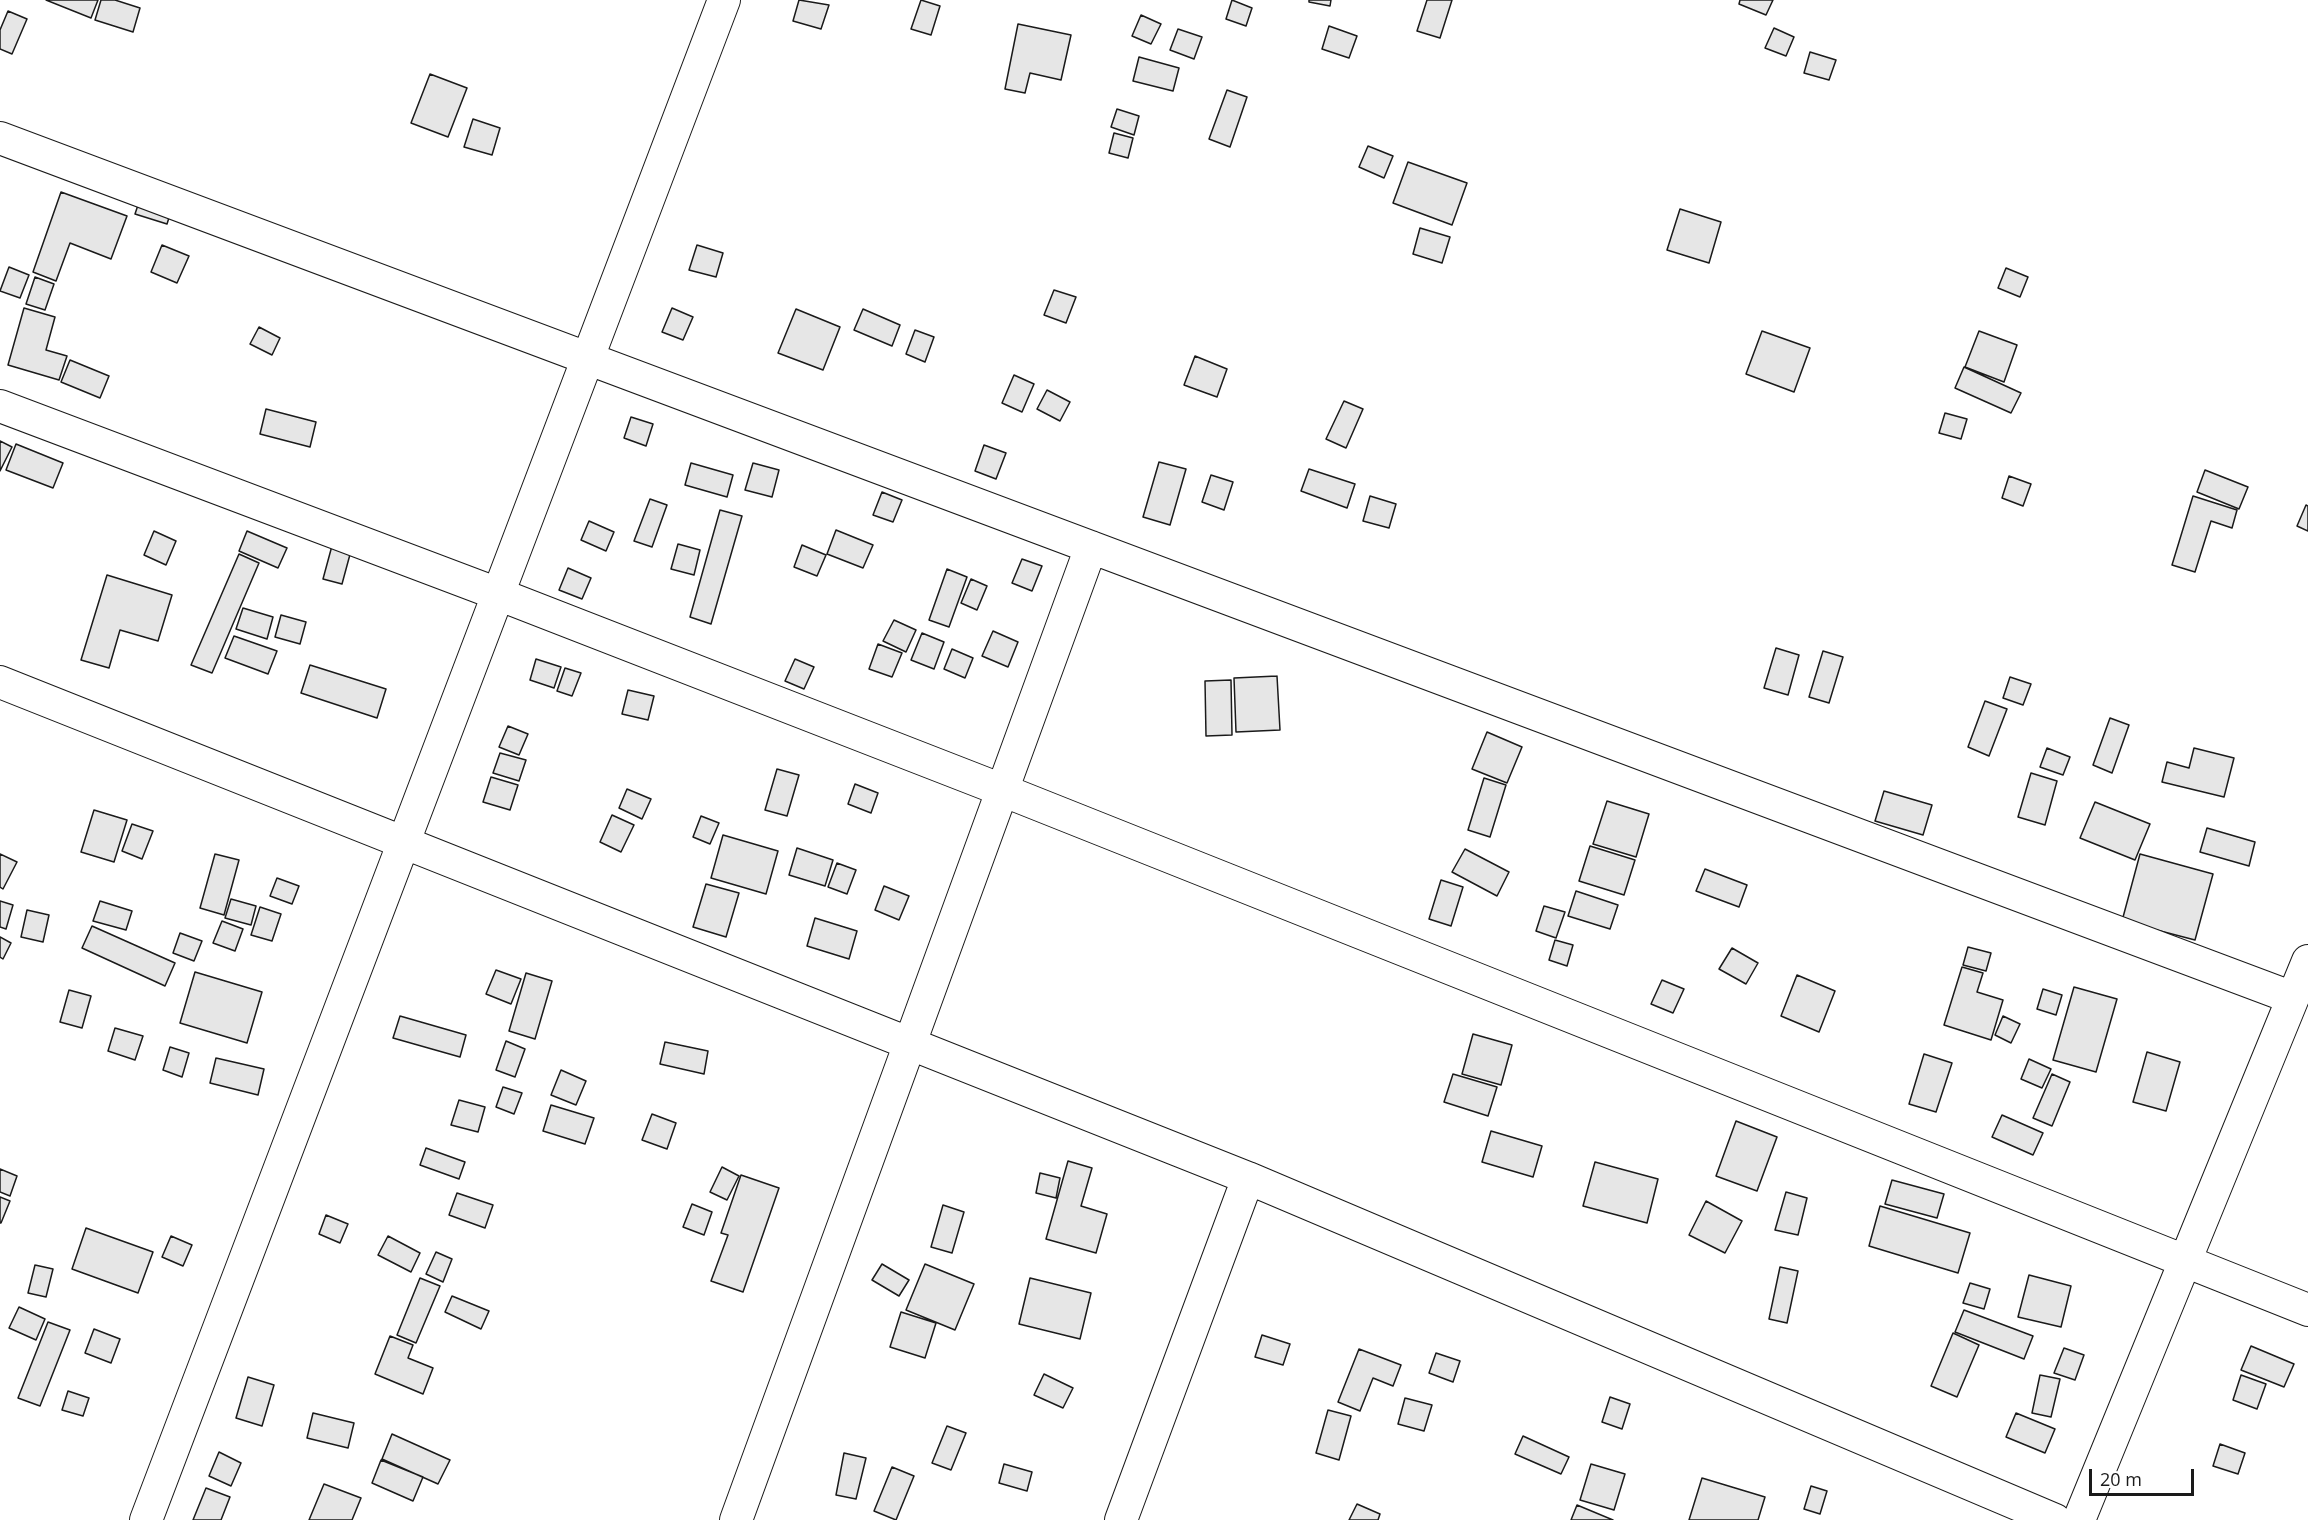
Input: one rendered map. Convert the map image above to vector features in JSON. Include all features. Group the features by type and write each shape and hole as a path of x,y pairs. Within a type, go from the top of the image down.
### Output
{"street":[{"path":"146,1520 724,0"},
{"path":"0,138 2293,998"},
{"path":"0,406 498,594 1002,790 2308,1310"},
{"path":"736,1520 1091,548"},
{"path":"0,682 1248,1178 2055,1520"},
{"path":"2079,1520 2308,961"},
{"path":"1121,1520 1248,1178"}],"building":[{"path":"46,0 98,0 91,18"},
{"path":"101,0 115,0 140,8 133,32 95,20"},
{"path":"799,0 829,5 821,29 793,21"},
{"path":"921,0 940,6 931,35 911,29"},
{"path":"1232,0 1252,8 1246,26 1226,19"},
{"path":"1309,0 1331,0 1330,6 1309,2"},
{"path":"1427,0 1452,0 1440,38 1417,31"},
{"path":"1740,0 1773,0 1766,15 1739,4"},
{"path":"8,11 27,19 12,54 0,49 0,30"},
{"path":"1141,15 1161,24 1151,44 1132,36"},
{"path":"1018,24 1071,35 1061,80 1030,73 1025,93 1005,89"},
{"path":"1329,26 1357,36 1349,58 1322,49"},
{"path":"1774,28 1794,37 1786,56 1765,48"},
{"path":"1178,29 1202,37 1194,59 1170,50"},
{"path":"1810,52 1836,60 1829,80 1804,73"},
{"path":"1139,57 1179,68 1173,91 1133,81"},
{"path":"430,74 467,88 448,137 411,123"},
{"path":"1227,90 1247,97 1230,147 1209,139"},
{"path":"1117,109 1139,116 1134,135 1111,127"},
{"path":"473,119 500,128 492,155 464,147"},
{"path":"1114,133 1133,138 1128,158 1109,153"},
{"path":"1368,146 1393,156 1384,178 1359,167"},
{"path":"1408,162 1467,183 1452,225 1393,203"},
{"path":"61,192 127,216 111,259 70,243 56,281 33,272"},
{"path":"141,196 173,205 167,224 135,214"},
{"path":"1680,209 1721,222 1709,263 1667,250"},
{"path":"1420,228 1450,237 1442,263 1413,254"},
{"path":"162,245 189,256 177,283 151,272"},
{"path":"697,245 723,253 716,277 689,270"},
{"path":"9,267 29,275 20,298 0,291"},
{"path":"2006,268 2028,277 2020,297 1998,288"},
{"path":"35,277 54,284 45,310 26,304"},
{"path":"1054,290 1076,297 1066,323 1044,315"},
{"path":"24,308 55,317 46,350 67,356 59,380 8,365"},
{"path":"672,308 693,317 683,340 662,332"},
{"path":"796,309 840,327 823,370 778,353"},
{"path":"863,309 900,325 892,346 854,330"},
{"path":"259,327 280,338 272,355 250,344"},
{"path":"915,330 934,337 925,362 906,354"},
{"path":"1762,331 1810,348 1794,392 1746,374"},
{"path":"1979,331 2017,345 2004,382 1965,367"},
{"path":"1195,356 1227,369 1217,397 1184,385"},
{"path":"70,360 109,376 100,398 61,382"},
{"path":"1964,367 2021,393 2011,413 1955,388"},
{"path":"1014,375 1034,384 1022,412 1002,403"},
{"path":"1047,390 1070,402 1060,421 1037,409"},
{"path":"1344,401 1363,409 1346,448 1326,439"},
{"path":"266,409 316,422 310,447 260,434"},
{"path":"1945,413 1967,419 1961,439 1939,433"},
{"path":"631,417 653,424 646,446 624,438"},
{"path":"0,441 12,447 0,471"},
{"path":"16,444 63,463 53,488 6,470"},
{"path":"984,445 1006,453 996,479 975,471"},
{"path":"1159,462 1186,469 1170,525 1143,517"},
{"path":"691,463 733,475 727,497 685,485"},
{"path":"753,463 779,470 772,497 745,490"},
{"path":"1309,469 1355,484 1347,508 1301,491"},
{"path":"2205,470 2248,487 2239,509 2197,492"},
{"path":"1211,475 1233,482 1224,510 1202,502"},
{"path":"2009,476 2031,484 2023,506 2002,498"},
{"path":"882,492 902,500 893,522 873,515"},
{"path":"1370,496 1396,504 1389,528 1363,521"},
{"path":"2193,496 2237,510 2232,528 2211,521 2195,572 2172,565"},
{"path":"650,499 667,505 652,547 634,541"},
{"path":"2306,505 2308,506 2308,531 2297,526"},
{"path":"720,510 742,516 711,624 690,617"},
{"path":"589,521 614,532 606,551 581,540"},
{"path":"836,530 873,545 863,568 827,554"},
{"path":"154,531 176,541 166,565 144,555"},
{"path":"247,531 287,548 278,568 239,551"},
{"path":"333,542 352,547 342,584 323,579"},
{"path":"678,544 700,550 694,575 671,569"},
{"path":"802,545 826,555 817,576 794,567"},
{"path":"239,554 259,563 212,673 191,665"},
{"path":"1022,559 1042,566 1032,591 1012,583"},
{"path":"568,568 591,578 582,599 559,590"},
{"path":"947,569 967,577 949,627 929,620"},
{"path":"107,575 172,595 158,641 120,630 109,668 81,660"},
{"path":"971,579 987,586 977,610 961,603"},
{"path":"243,608 273,617 267,639 236,629"},
{"path":"281,615 306,622 300,644 275,637"},
{"path":"894,620 916,630 906,652 883,641"},
{"path":"993,631 1018,642 1008,667 982,656"},
{"path":"922,633 944,642 934,669 911,660"},
{"path":"234,636 277,651 268,674 225,658"},
{"path":"878,644 902,653 892,677 869,669"},
{"path":"1776,648 1799,655 1788,695 1764,688"},
{"path":"952,649 973,658 965,678 944,669"},
{"path":"1823,651 1843,657 1829,703 1809,697"},
{"path":"536,659 561,667 554,688 530,680"},
{"path":"795,659 814,667 804,689 785,681"},
{"path":"310,665 386,689 377,718 301,693"},
{"path":"565,668 581,673 572,696 557,691"},
{"path":"1277,676 1280,730 1236,732 1234,678"},
{"path":"2010,677 2031,684 2023,705 2003,698"},
{"path":"1231,680 1232,735 1206,736 1205,681"},
{"path":"628,690 654,696 648,720 622,714"},
{"path":"1985,701 2007,709 1989,756 1968,747"},
{"path":"2110,718 2129,725 2112,773 2093,765"},
{"path":"508,726 528,734 519,755 499,747"},
{"path":"1487,732 1522,747 1507,783 1472,769"},
{"path":"2047,748 2070,757 2063,775 2040,767"},
{"path":"2194,748 2234,758 2224,797 2162,782 2167,762 2189,768"},
{"path":"500,753 526,760 519,781 493,773"},
{"path":"777,769 799,775 787,816 765,810"},
{"path":"2031,773 2057,781 2045,825 2018,817"},
{"path":"491,777 518,785 510,810 483,802"},
{"path":"1484,778 1506,785 1490,837 1468,830"},
{"path":"855,784 878,793 871,813 848,804"},
{"path":"627,789 651,799 642,819 619,808"},
{"path":"1884,791 1932,805 1923,835 1875,821"},
{"path":"1607,801 1649,814 1636,857 1593,844"},
{"path":"2095,802 2150,824 2135,860 2080,838"},
{"path":"94,810 127,820 114,862 81,852"},
{"path":"612,815 634,825 621,852 600,842"},
{"path":"701,816 719,823 710,844 693,837"},
{"path":"132,824 153,831 142,859 122,851"},
{"path":"2207,828 2255,842 2249,866 2200,852"},
{"path":"723,835 778,851 766,894 711,878"},
{"path":"1590,846 1635,860 1624,895 1579,881"},
{"path":"797,848 833,860 825,886 789,875"},
{"path":"1465,849 1509,872 1497,896 1452,872"},
{"path":"0,854 17,862 3,889 0,887"},
{"path":"215,854 239,860 224,915 200,908"},
{"path":"2140,854 2213,874 2195,940 2122,921"},
{"path":"837,863 856,870 847,894 828,887"},
{"path":"1705,869 1747,885 1739,907 1696,891"},
{"path":"277,878 299,886 292,904 270,896"},
{"path":"1441,880 1463,887 1451,926 1429,919"},
{"path":"706,884 739,893 726,937 693,927"},
{"path":"884,886 909,896 899,920 875,910"},
{"path":"1576,891 1618,905 1610,929 1568,916"},
{"path":"231,899 256,906 251,925 225,918"},
{"path":"0,901 13,905 6,929 0,927"},
{"path":"100,901 132,911 126,930 93,921"},
{"path":"1544,906 1565,912 1556,938 1536,931"},
{"path":"260,907 281,914 272,941 251,935"},
{"path":"27,910 49,915 43,942 21,937"},
{"path":"815,918 857,931 849,959 807,946"},
{"path":"222,921 243,929 235,951 213,943"},
{"path":"92,926 175,963 165,986 82,948"},
{"path":"180,933 202,941 194,961 173,953"},
{"path":"0,937 11,943 3,959 0,957"},
{"path":"1555,940 1573,945 1567,966 1549,960"},
{"path":"1968,947 1991,953 1986,971 1963,965"},
{"path":"1732,948 1758,963 1746,984 1719,969"},
{"path":"1962,967 1983,973 1977,992 2003,1000 1991,1040 1944,1025"},
{"path":"496,970 521,979 511,1004 486,994"},
{"path":"195,972 262,992 247,1043 180,1023"},
{"path":"526,973 552,981 535,1039 509,1031"},
{"path":"1797,975 1835,991 1819,1032 1781,1016"},
{"path":"1662,980 1684,989 1673,1013 1651,1004"},
{"path":"2074,987 2117,999 2096,1072 2053,1060"},
{"path":"2043,989 2062,995 2056,1015 2037,1009"},
{"path":"69,990 91,996 82,1028 60,1022"},
{"path":"400,1016 466,1035 460,1057 393,1038"},
{"path":"2003,1016 2020,1024 2011,1043 1995,1035"},
{"path":"115,1028 143,1036 135,1060 108,1051"},
{"path":"1473,1034 1512,1045 1501,1085 1462,1074"},
{"path":"506,1041 525,1049 515,1077 496,1070"},
{"path":"665,1042 708,1051 704,1074 660,1064"},
{"path":"170,1047 189,1053 182,1077 163,1070"},
{"path":"2147,1052 2180,1062 2166,1111 2133,1102"},
{"path":"1924,1054 1952,1063 1936,1112 1909,1104"},
{"path":"216,1058 264,1069 258,1095 210,1083"},
{"path":"2029,1059 2051,1069 2042,1088 2021,1079"},
{"path":"561,1070 586,1081 576,1105 551,1095"},
{"path":"1453,1074 1497,1087 1488,1116 1444,1102"},
{"path":"2052,1074 2070,1082 2052,1126 2033,1118"},
{"path":"503,1087 522,1093 514,1114 496,1107"},
{"path":"459,1100 485,1107 478,1132 451,1125"},
{"path":"551,1105 594,1118 585,1144 543,1131"},
{"path":"652,1114 676,1123 667,1149 642,1140"},
{"path":"2002,1115 2043,1133 2033,1155 1992,1137"},
{"path":"1736,1121 1777,1137 1757,1191 1716,1176"},
{"path":"1491,1131 1542,1146 1533,1177 1482,1162"},
{"path":"426,1148 465,1162 459,1179 420,1165"},
{"path":"1068,1161 1092,1168 1081,1206 1107,1214 1096,1253 1046,1239"},
{"path":"1595,1162 1658,1179 1647,1223 1583,1206"},
{"path":"722,1167 739,1176 727,1200 710,1192"},
{"path":"0,1169 17,1176 10,1196 0,1192"},
{"path":"1040,1173 1060,1178 1056,1198 1036,1193"},
{"path":"741,1175 779,1188 743,1292 711,1281 728,1235 721,1233"},
{"path":"1892,1180 1944,1194 1937,1218 1885,1204"},
{"path":"1786,1192 1807,1198 1798,1235 1775,1230"},
{"path":"457,1193 493,1205 485,1228 449,1215"},
{"path":"0,1197 10,1201 1,1223 0,1223"},
{"path":"1706,1201 1742,1221 1725,1253 1689,1235"},
{"path":"692,1204 712,1212 704,1235 683,1227"},
{"path":"943,1205 964,1212 952,1253 931,1247"},
{"path":"1880,1206 1970,1233 1958,1273 1869,1246"},
{"path":"326,1215 348,1224 340,1243 319,1234"},
{"path":"86,1228 153,1252 138,1293 72,1269"},
{"path":"171,1236 192,1245 183,1266 162,1257"},
{"path":"388,1236 420,1253 411,1272 378,1255"},
{"path":"436,1252 452,1259 443,1282 426,1274"},
{"path":"882,1264 909,1280 899,1296 872,1280"},
{"path":"925,1264 974,1284 955,1330 906,1310"},
{"path":"35,1265 53,1269 46,1297 28,1293"},
{"path":"1780,1267 1798,1271 1787,1323 1769,1319"},
{"path":"2029,1275 2071,1286 2061,1327 2018,1317"},
{"path":"420,1278 440,1286 416,1343 397,1335"},
{"path":"1030,1278 1091,1293 1080,1339 1019,1324"},
{"path":"1970,1283 1990,1289 1984,1309 1963,1303"},
{"path":"452,1296 489,1311 481,1329 445,1312"},
{"path":"19,1307 45,1319 36,1340 9,1328"},
{"path":"1964,1310 2033,1336 2024,1359 1955,1332"},
{"path":"901,1312 936,1323 925,1358 890,1347"},
{"path":"48,1322 70,1330 40,1406 18,1398"},
{"path":"94,1329 120,1339 111,1363 85,1353"},
{"path":"1953,1333 1979,1345 1957,1397 1931,1386"},
{"path":"1262,1335 1290,1344 1283,1365 1255,1357"},
{"path":"390,1336 413,1345 408,1358 433,1368 423,1394 375,1374"},
{"path":"2251,1346 2294,1364 2284,1387 2241,1370"},
{"path":"2064,1348 2084,1355 2075,1380 2054,1373"},
{"path":"1359,1349 1401,1365 1393,1386 1373,1378 1360,1411 1338,1402"},
{"path":"1436,1353 1460,1361 1453,1382 1429,1373"},
{"path":"1044,1374 1073,1388 1063,1408 1034,1395"},
{"path":"2040,1375 2060,1379 2051,1417 2032,1413"},
{"path":"2241,1375 2266,1384 2257,1409 2233,1400"},
{"path":"248,1377 274,1385 262,1426 236,1418"},
{"path":"68,1391 89,1398 83,1416 62,1410"},
{"path":"1610,1397 1630,1404 1622,1429 1602,1422"},
{"path":"1405,1398 1432,1405 1424,1431 1398,1424"},
{"path":"1328,1410 1351,1416 1339,1460 1316,1453"},
{"path":"313,1413 354,1423 348,1448 307,1438"},
{"path":"2016,1413 2055,1429 2045,1453 2006,1437"},
{"path":"947,1426 966,1433 951,1470 932,1463"},
{"path":"392,1434 450,1460 438,1484 382,1459"},
{"path":"1523,1436 1569,1457 1561,1474 1515,1454"},
{"path":"2220,1444 2245,1453 2238,1474 2213,1466"},
{"path":"219,1452 241,1463 231,1486 209,1476"},
{"path":"844,1453 866,1458 856,1499 836,1495"},
{"path":"381,1460 423,1477 413,1501 372,1483"},
{"path":"1004,1464 1032,1472 1027,1491 999,1483"},
{"path":"1591,1464 1625,1474 1614,1510 1580,1500"},
{"path":"892,1467 914,1476 896,1520 874,1511"},
{"path":"1702,1478 1765,1497 1758,1520 1689,1520"},
{"path":"324,1484 361,1498 352,1520 309,1520"},
{"path":"1811,1486 1827,1491 1820,1514 1804,1509"},
{"path":"206,1488 230,1497 221,1520 193,1520"},
{"path":"1357,1504 1380,1514 1378,1520 1349,1520"},
{"path":"1577,1505 1613,1520 1571,1520"}]}
